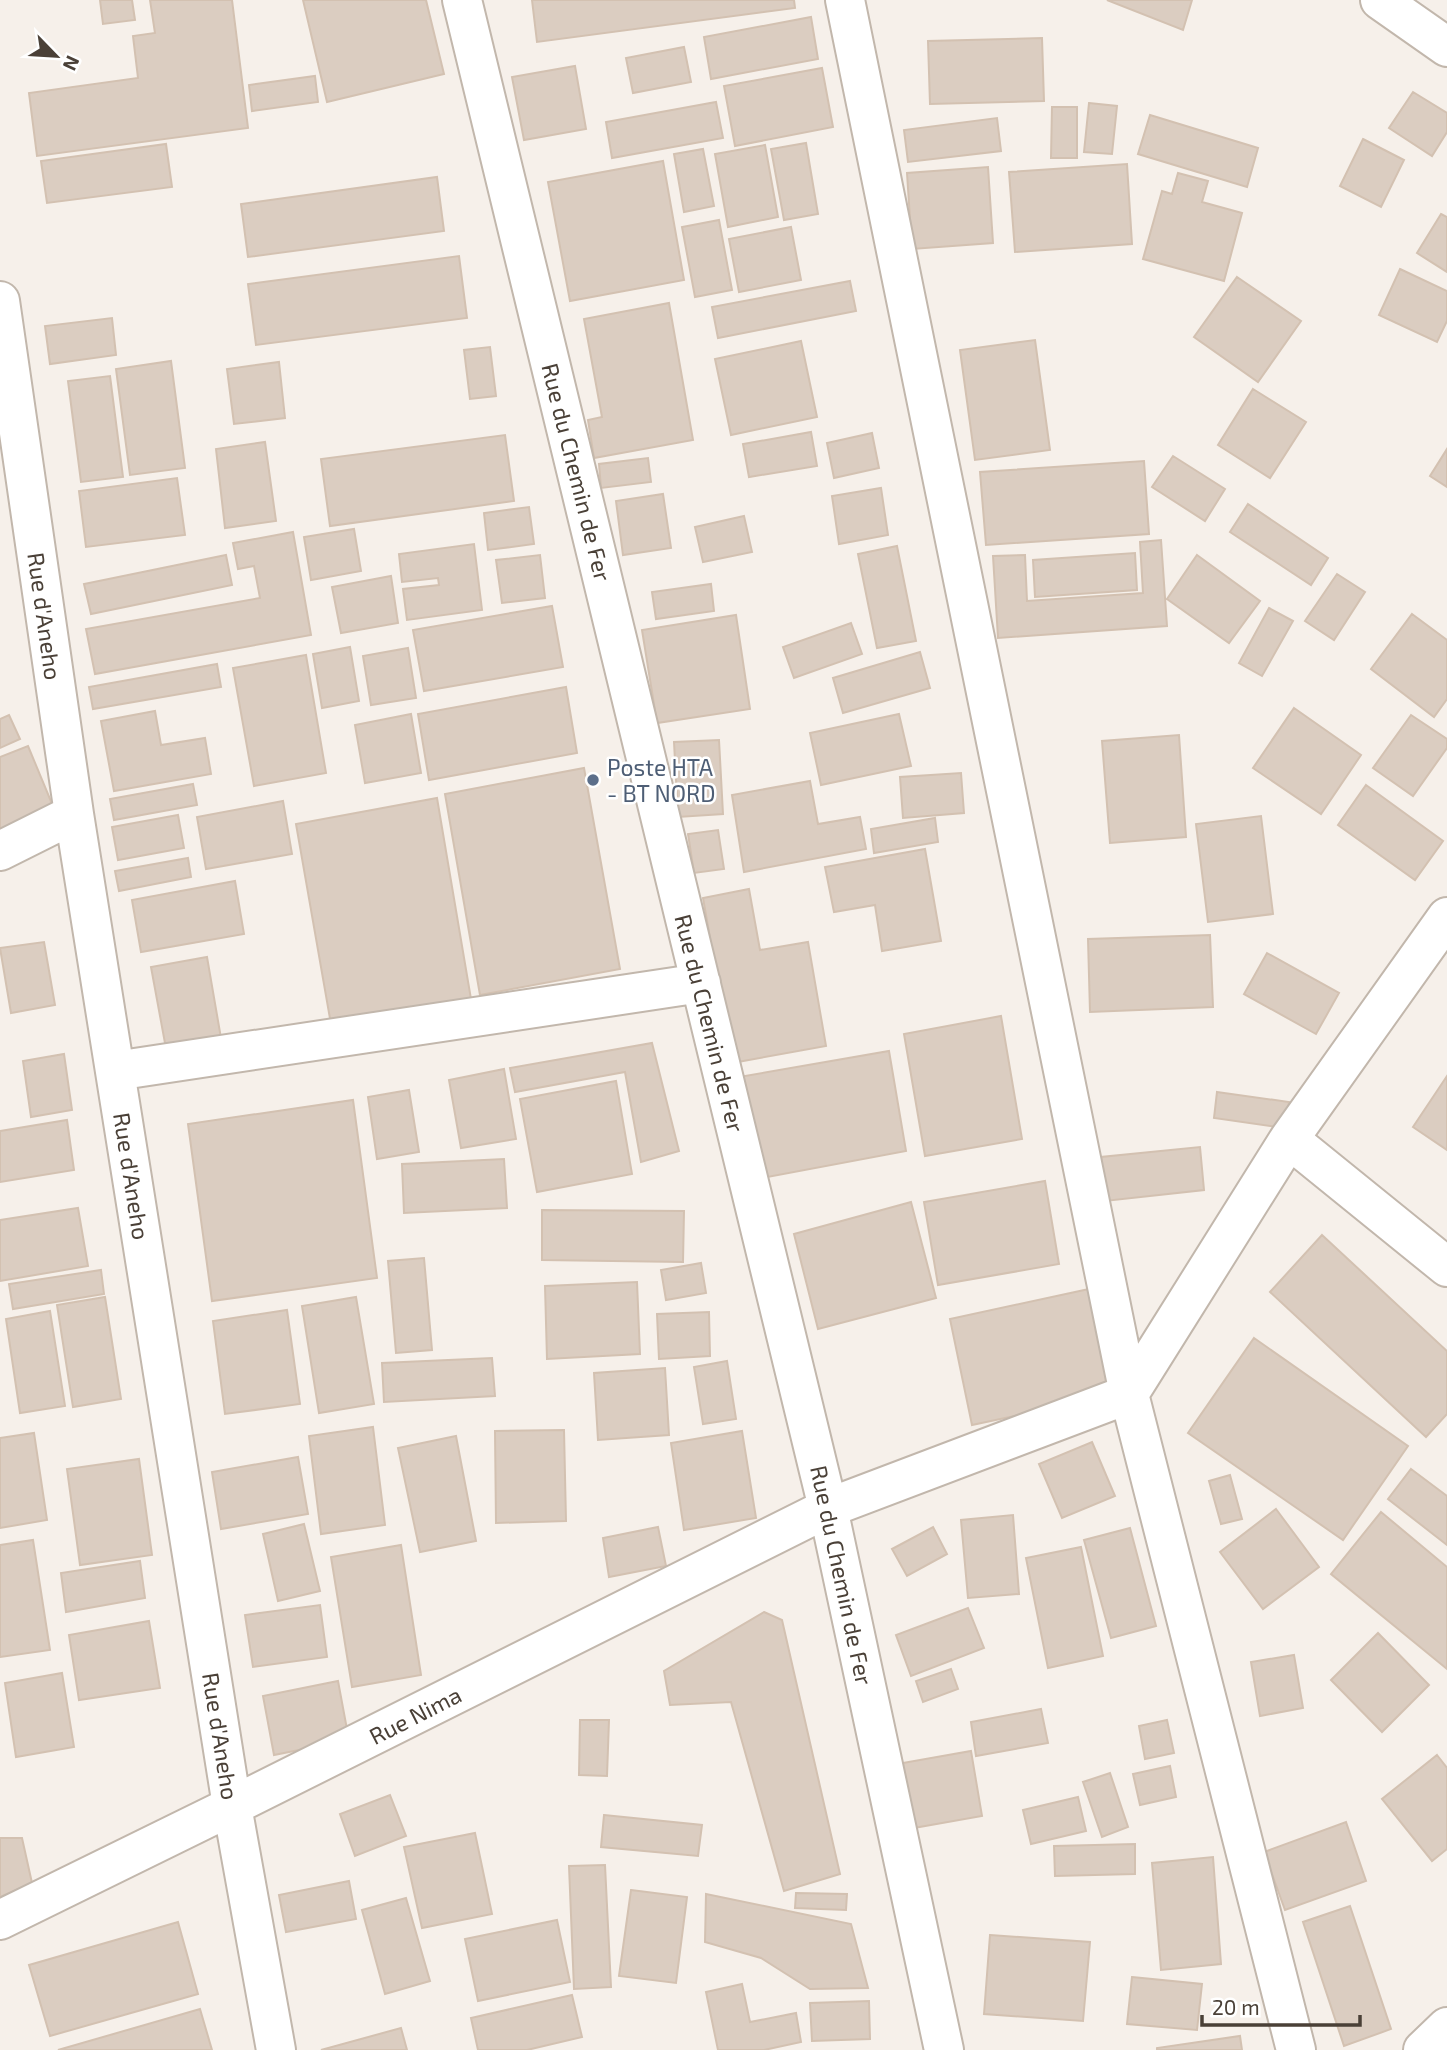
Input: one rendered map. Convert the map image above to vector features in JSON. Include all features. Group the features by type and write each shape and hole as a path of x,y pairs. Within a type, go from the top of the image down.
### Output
{"street":[{"name":"Rue du Chemin de Fer","path":"462,0 828,1508 944,2050"},
{"path":"845,0 1129,1394 1296,2050"},
{"path":"1380,0 1447,47"},
{"name":"Rue d'Aneho","path":"0,301 6,390 232,1807 276,2050"},
{"path":"0,851 74,814"},
{"path":"1129,1394 1289,1139 1447,917"},
{"path":"115,1071 701,983"},
{"path":"1289,1139 1447,1267"},
{"name":"Rue Nima","path":"0,1920 232,1807 828,1508 1129,1394"},
{"path":"1423,2050 1447,2027"}],"building":[{"path":"100,0 132,0 135,20 103,24"},
{"path":"150,0 232,0 248,128 37,156 29,93 138,78 133,36 155,33"},
{"path":"303,0 426,0 444,74 327,102"},
{"path":"532,0 794,0 795,8 537,42"},
{"path":"1107,0 1192,0 1183,30"},
{"path":"811,17 818,59 711,79 704,37"},
{"path":"1042,38 1044,101 930,104 928,41"},
{"path":"684,47 691,82 633,93 626,58"},
{"path":"575,66 586,129 524,140 512,77"},
{"path":"822,68 833,127 735,146 724,86"},
{"path":"315,76 318,102 252,111 249,85"},
{"path":"1413,92 1447,113 1447,132 1432,156 1389,128"},
{"path":"716,102 723,138 612,158 606,122"},
{"path":"1089,103 1117,106 1112,154 1084,152"},
{"path":"1052,107 1077,107 1077,158 1051,158"},
{"path":"1150,115 1258,148 1247,187 1138,154"},
{"path":"997,118 1001,151 908,162 904,130"},
{"path":"1363,139 1404,160 1381,207 1340,186"},
{"path":"806,143 818,214 784,220 771,149"},
{"path":"166,144 172,187 47,203 41,161"},
{"path":"765,145 778,217 728,227 715,154"},
{"path":"703,149 714,206 684,212 674,154"},
{"path":"663,161 684,280 570,301 548,182"},
{"path":"1127,164 1132,244 1015,252 1009,172"},
{"path":"988,167 993,243 912,249 907,173"},
{"path":"1178,173 1208,181 1202,202 1242,213 1224,281 1143,259 1162,191 1172,194"},
{"path":"437,177 444,231 248,257 241,204"},
{"path":"1441,214 1447,217 1447,272 1417,253"},
{"path":"719,220 732,290 695,297 682,227"},
{"path":"791,227 801,280 739,292 729,239"},
{"path":"459,256 467,318 256,345 248,284"},
{"path":"1400,269 1447,291 1447,321 1437,342 1379,315"},
{"path":"1237,277 1301,321 1258,382 1194,337"},
{"path":"850,281 856,311 718,338 712,307"},
{"path":"669,303 693,440 594,458 588,420 602,417 584,319"},
{"path":"112,318 116,355 50,364 45,326"},
{"path":"1035,340 1050,450 975,460 960,350"},
{"path":"801,341 817,417 731,435 715,359"},
{"path":"490,347 496,396 470,399 464,350"},
{"path":"171,361 185,468 130,475 116,369"},
{"path":"279,362 285,418 234,424 227,369"},
{"path":"110,376 123,477 81,482 68,381"},
{"path":"1253,389 1306,422 1270,478 1218,445"},
{"path":"811,432 817,466 749,477 743,444"},
{"path":"872,433 879,468 834,478 827,443"},
{"path":"505,435 514,501 330,526 321,459"},
{"path":"265,442 276,521 225,528 216,449"},
{"path":"1447,449 1447,487 1430,476"},
{"path":"1173,456 1225,489 1205,521 1152,487"},
{"path":"648,458 651,482 601,488 599,464"},
{"path":"1144,461 1149,534 986,545 980,472"},
{"path":"177,478 185,535 86,547 79,491"},
{"path":"881,488 888,535 839,544 832,496"},
{"path":"663,494 671,548 623,555 616,501"},
{"path":"1248,504 1328,558 1311,585 1230,532"},
{"path":"529,507 534,544 488,550 484,513"},
{"path":"744,516 752,552 703,562 695,527"},
{"path":"354,529 361,571 311,580 304,537"},
{"path":"293,532 311,635 95,674 86,629 260,598 254,566 238,569 233,543"},
{"path":"1161,540 1167,626 998,638 993,556 1025,555 1027,601 1143,593 1140,542"},
{"path":"474,544 482,610 407,620 403,589 439,585 438,578 402,582 399,554"},
{"path":"897,546 916,641 877,648 858,554"},
{"path":"1135,553 1137,590 1035,597 1033,560"},
{"path":"226,555 232,585 91,614 84,584"},
{"path":"540,555 545,598 502,603 496,560"},
{"path":"1197,555 1260,601 1229,643 1167,599"},
{"path":"1337,574 1365,592 1334,640 1305,621"},
{"path":"391,576 398,623 341,633 332,587"},
{"path":"711,584 714,611 656,619 652,592"},
{"path":"552,606 563,667 424,691 413,630"},
{"path":"1269,608 1293,621 1262,676 1239,663"},
{"path":"1412,614 1447,640 1447,699 1434,717 1371,669"},
{"path":"736,615 750,709 657,723 642,630"},
{"path":"851,623 862,654 794,678 783,647"},
{"path":"350,647 359,701 322,708 313,654"},
{"path":"408,648 416,698 371,705 363,656"},
{"path":"920,652 930,688 843,713 833,678"},
{"path":"306,655 326,773 254,786 233,668"},
{"path":"217,664 221,687 93,709 89,687"},
{"path":"566,687 577,753 429,780 418,714"},
{"path":"1294,708 1361,755 1321,814 1253,768"},
{"path":"155,711 161,745 205,738 211,774 114,791 101,721"},
{"path":"411,714 421,773 365,783 355,725"},
{"path":"899,714 911,766 821,785 810,733"},
{"path":"9,715 20,739 0,748 0,719"},
{"path":"1411,715 1447,739 1447,748 1413,796 1373,768"},
{"path":"1179,735 1186,837 1110,843 1102,741"},
{"path":"719,740 723,814 678,817 674,742"},
{"path":"28,746 55,811 0,833 0,757"},
{"path":"584,768 620,969 480,995 445,794"},
{"path":"961,773 964,813 903,818 900,777"},
{"path":"810,781 818,824 860,817 866,849 744,872 732,795"},
{"path":"193,784 197,805 114,820 110,799"},
{"path":"1366,785 1443,841 1415,880 1338,825"},
{"path":"437,798 472,1005 332,1030 296,824"},
{"path":"283,801 292,854 206,869 197,817"},
{"path":"178,815 184,848 118,860 112,827"},
{"path":"1261,816 1273,914 1208,922 1196,824"},
{"path":"935,818 938,842 874,853 871,829"},
{"path":"718,830 724,869 694,873 688,834"},
{"path":"925,849 941,941 882,951 875,905 834,912 825,867"},
{"path":"188,858 191,877 119,891 115,871"},
{"path":"235,881 244,934 141,952 132,900"},
{"path":"749,889 760,950 808,942 826,1046 732,1063 703,898"},
{"path":"1210,935 1213,1007 1090,1012 1088,939"},
{"path":"44,942 55,1005 11,1013 0,948"},
{"path":"1267,953 1339,993 1316,1034 1244,994"},
{"path":"207,957 222,1044 167,1054 151,967"},
{"path":"1001,1016 1022,1139 925,1156 904,1034"},
{"path":"652,1043 679,1151 641,1162 625,1072 515,1092 510,1068"},
{"path":"889,1051 906,1151 757,1179 739,1077"},
{"path":"64,1054 72,1110 31,1117 23,1061"},
{"path":"504,1069 516,1139 461,1148 449,1080"},
{"path":"1447,1076 1447,1150 1413,1127"},
{"path":"616,1081 632,1174 537,1192 520,1099"},
{"path":"409,1090 419,1152 377,1159 368,1097"},
{"path":"1217,1092 1289,1102 1285,1128 1214,1118"},
{"path":"353,1100 377,1278 212,1301 188,1124"},
{"path":"67,1120 74,1170 0,1182 0,1131"},
{"path":"1200,1147 1204,1190 1105,1201 1101,1157"},
{"path":"504,1159 507,1208 404,1213 402,1164"},
{"path":"1045,1181 1059,1264 938,1285 924,1202"},
{"path":"911,1202 936,1298 818,1329 794,1234"},
{"path":"78,1208 88,1266 0,1281 0,1220"},
{"path":"542,1210 684,1211 683,1262 542,1260"},
{"path":"1322,1235 1447,1351 1447,1414 1426,1437 1270,1292"},
{"path":"424,1258 432,1350 396,1353 388,1261"},
{"path":"701,1263 706,1293 666,1300 661,1270"},
{"path":"101,1270 104,1294 13,1309 9,1284"},
{"path":"637,1282 640,1354 547,1359 545,1286"},
{"path":"1089,1289 1110,1396 972,1425 950,1319"},
{"path":"105,1297 121,1399 73,1407 57,1305"},
{"path":"356,1297 374,1404 319,1413 302,1306"},
{"path":"287,1310 300,1404 225,1414 213,1321"},
{"path":"50,1311 65,1406 20,1413 6,1319"},
{"path":"709,1312 710,1356 659,1359 657,1314"},
{"path":"1254,1338 1408,1446 1343,1540 1188,1433"},
{"path":"492,1358 495,1396 384,1402 382,1363"},
{"path":"727,1361 736,1419 703,1424 694,1367"},
{"path":"665,1368 669,1435 598,1440 594,1373"},
{"path":"373,1427 385,1525 321,1534 309,1436"},
{"path":"564,1430 566,1521 496,1523 495,1431"},
{"path":"742,1431 756,1518 684,1530 671,1443"},
{"path":"34,1433 47,1520 0,1528 0,1438"},
{"path":"456,1436 476,1541 420,1552 398,1448"},
{"path":"1092,1442 1115,1496 1062,1518 1039,1464"},
{"path":"298,1457 308,1514 221,1529 212,1472"},
{"path":"139,1459 152,1555 80,1565 67,1469"},
{"path":"1411,1469 1447,1496 1447,1545 1388,1499"},
{"path":"1230,1475 1242,1519 1221,1524 1209,1481"},
{"path":"1276,1509 1319,1567 1263,1609 1220,1552"},
{"path":"1381,1512 1447,1567 1447,1669 1331,1574"},
{"path":"1013,1515 1019,1594 968,1598 961,1520"},
{"path":"304,1524 320,1591 278,1601 263,1534"},
{"path":"658,1527 666,1566 609,1577 603,1538"},
{"path":"933,1527 947,1554 907,1576 892,1549"},
{"path":"1130,1528 1156,1626 1111,1638 1084,1540"},
{"path":"33,1540 50,1650 0,1657 0,1545"},
{"path":"401,1545 421,1675 352,1687 331,1557"},
{"path":"1081,1547 1103,1656 1048,1668 1026,1558"},
{"path":"140,1561 145,1598 66,1612 61,1573"},
{"path":"320,1605 327,1657 253,1667 245,1615"},
{"path":"968,1608 984,1648 911,1676 896,1635"},
{"path":"764,1612 782,1620 840,1874 784,1891 731,1702 670,1705 664,1671"},
{"path":"149,1621 160,1688 79,1700 69,1635"},
{"path":"1378,1633 1429,1685 1382,1732 1331,1680"},
{"path":"1294,1655 1303,1708 1260,1716 1251,1662"},
{"path":"951,1669 958,1689 923,1702 916,1681"},
{"path":"62,1673 74,1747 16,1757 5,1683"},
{"path":"338,1681 349,1740 274,1755 263,1696"},
{"path":"1041,1709 1048,1743 976,1756 971,1722"},
{"path":"580,1720 609,1720 607,1776 579,1775"},
{"path":"1167,1720 1174,1753 1145,1759 1139,1726"},
{"path":"971,1751 982,1816 908,1829 897,1764"},
{"path":"1437,1755 1447,1768 1447,1849 1432,1861 1382,1799"},
{"path":"1170,1766 1176,1797 1140,1805 1133,1774"},
{"path":"1110,1773 1128,1827 1102,1837 1083,1782"},
{"path":"390,1795 406,1836 355,1856 340,1814"},
{"path":"1078,1797 1086,1831 1031,1844 1023,1810"},
{"path":"604,1815 702,1825 698,1856 601,1847"},
{"path":"1346,1822 1366,1881 1285,1910 1264,1852"},
{"path":"475,1833 492,1914 422,1928 404,1847"},
{"path":"0,1838 22,1838 32,1883 0,1897"},
{"path":"1135,1844 1135,1874 1055,1876 1054,1846"},
{"path":"1213,1857 1221,1964 1161,1970 1152,1863"},
{"path":"605,1865 611,1987 574,1989 569,1866"},
{"path":"349,1881 356,1919 286,1932 279,1895"},
{"path":"631,1890 687,1897 676,1983 619,1976"},
{"path":"796,1893 847,1894 846,1910 795,1908"},
{"path":"706,1894 851,1924 868,1988 810,1989 761,1958 705,1942"},
{"path":"406,1898 430,1981 385,1994 362,1910"},
{"path":"1350,1906 1391,2029 1344,2046 1303,1922"},
{"path":"557,1920 570,1982 478,2001 465,1939"},
{"path":"178,1922 198,1994 50,2036 29,1965"},
{"path":"990,1935 1090,1942 1083,2021 984,2014"},
{"path":"1132,1977 1202,1984 1197,2030 1127,2024"},
{"path":"742,1984 750,2022 796,2013 801,2042 764,2050 718,2050 706,1992"},
{"path":"572,1995 582,2037 527,2050 478,2050 471,2018"},
{"path":"869,2001 870,2039 812,2041 810,2003"},
{"path":"200,2009 212,2050 58,2050"},
{"path":"401,2028 407,2050 321,2050"},
{"path":"1240,2036 1242,2050 1157,2050 1157,2048"}],"place":[{"name":"Poste HTA - BT NORD","path":"593,780"}]}
